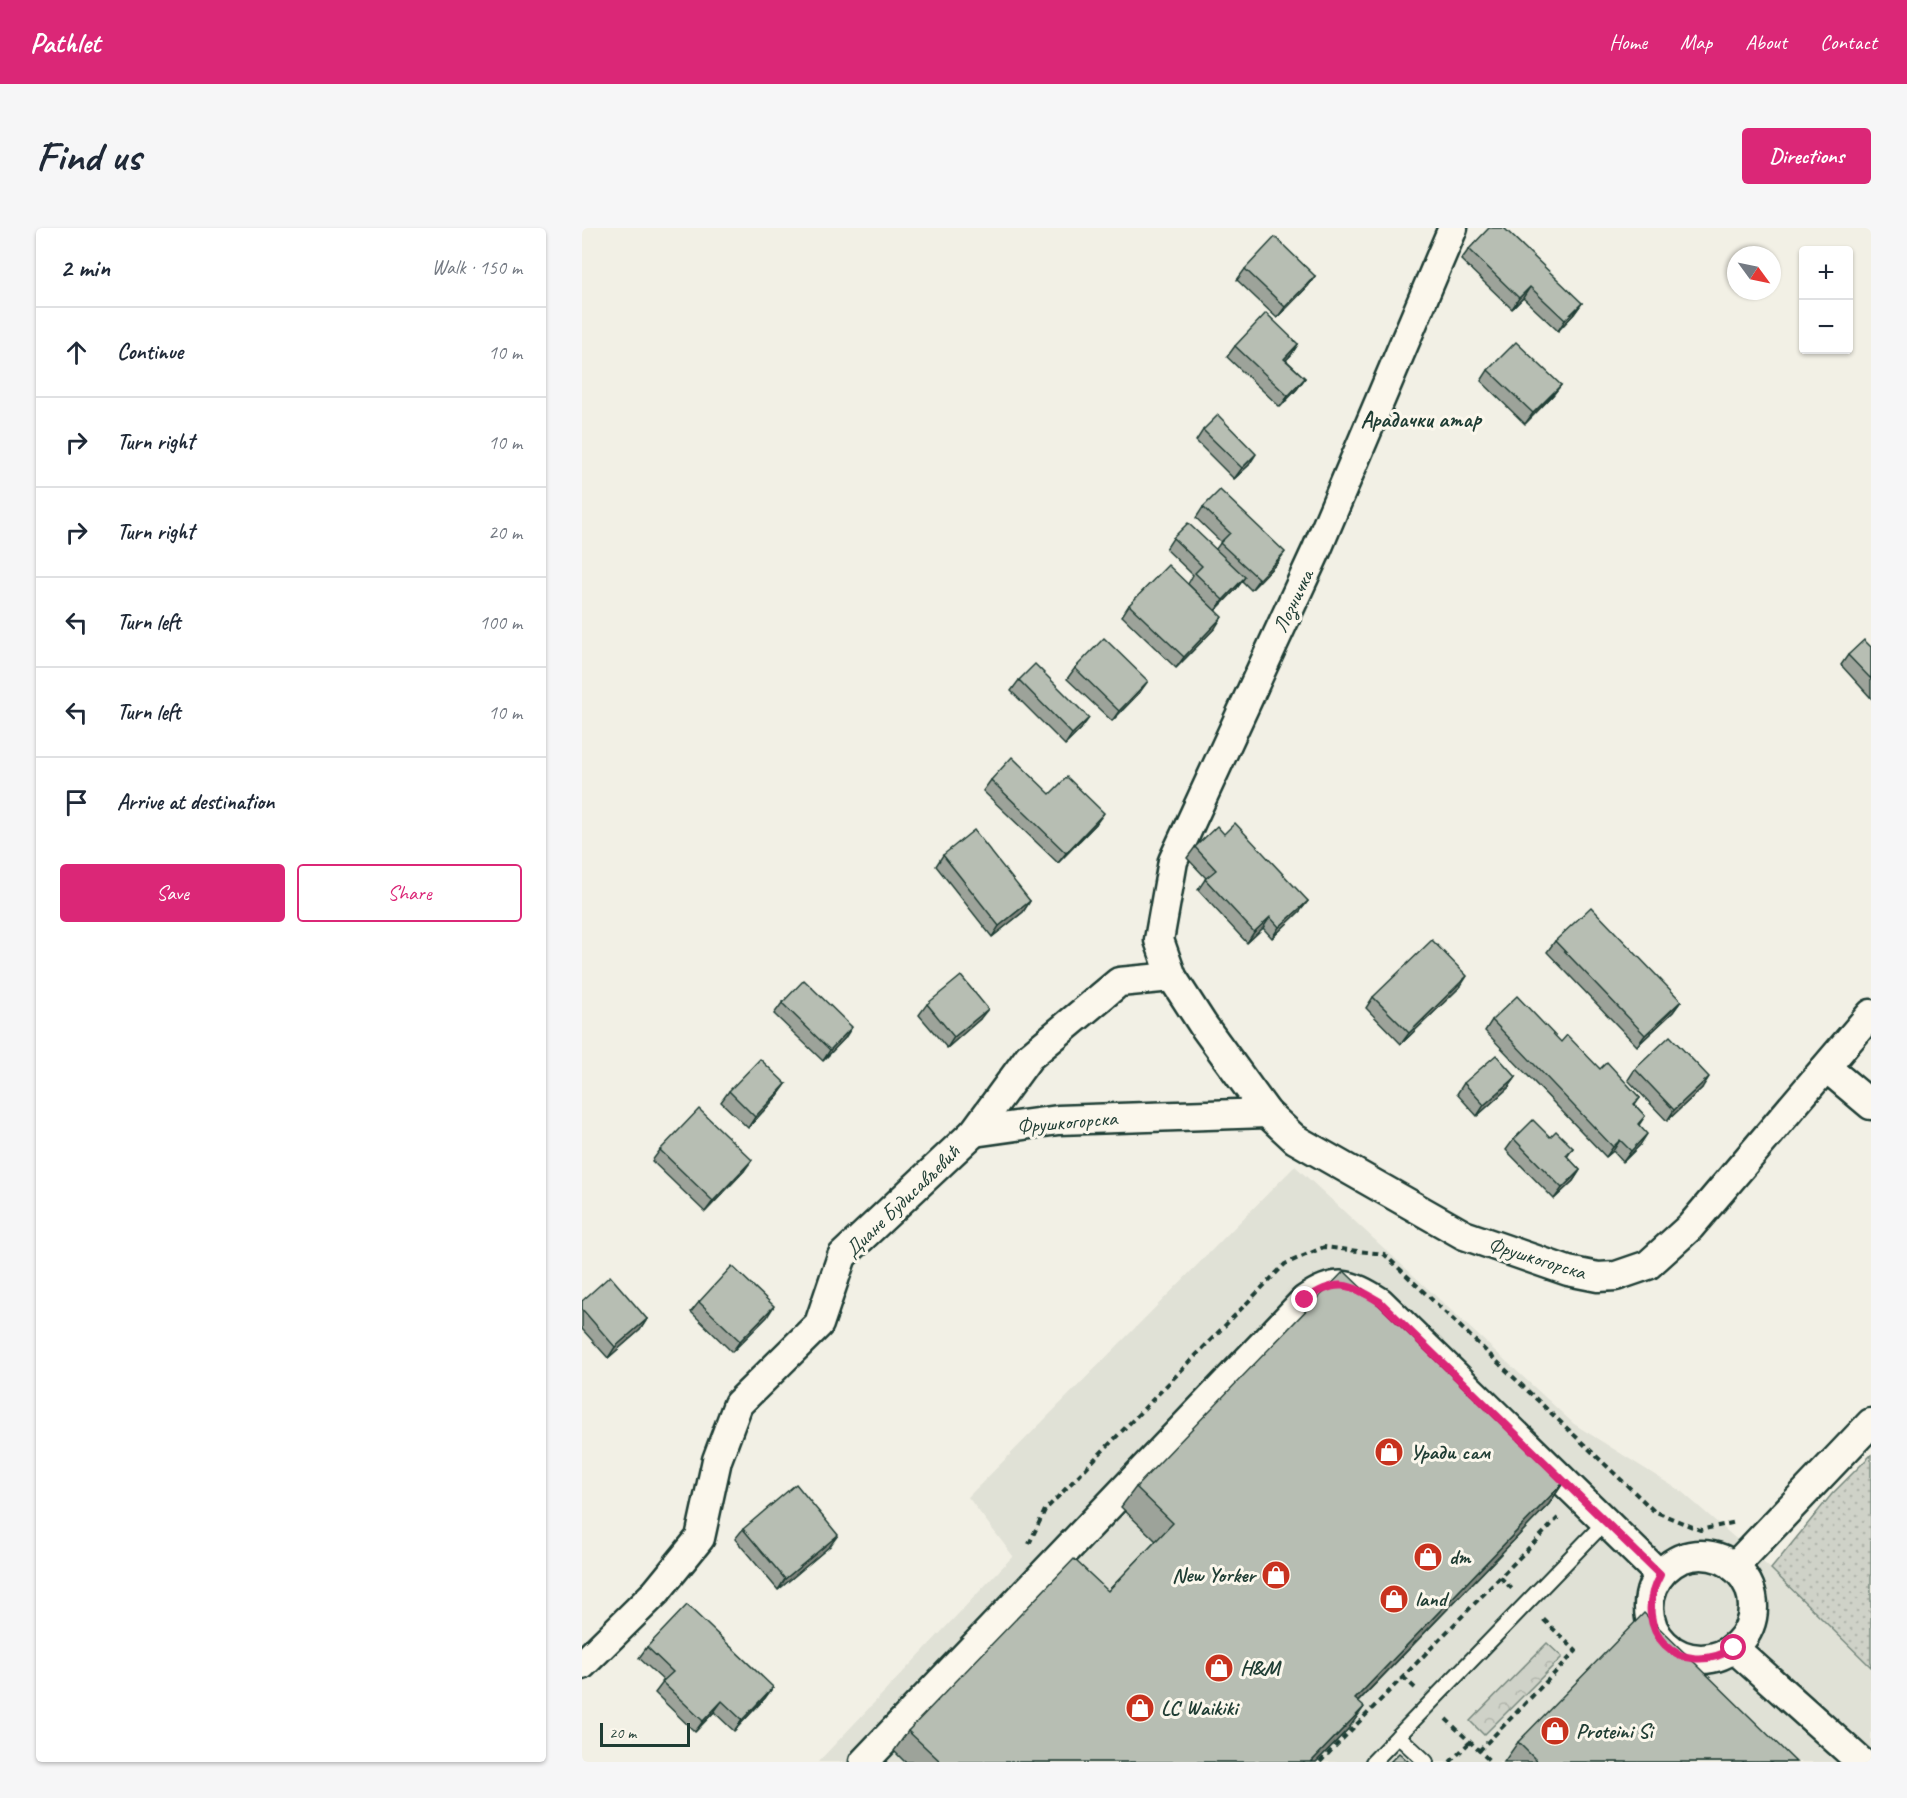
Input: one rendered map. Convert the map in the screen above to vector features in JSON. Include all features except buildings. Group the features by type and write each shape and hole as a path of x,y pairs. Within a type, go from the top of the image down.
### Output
{"street":[{"name":"Лозничка","path":"1172,977 1159,940 1173,861 1317,549 1453,228"},
{"name":"Фрушкогорска","path":"1172,977 1203,1025 1267,1113 1295,1139 1464,1235 1568,1270 1598,1277 1616,1276 1648,1265 1690,1227 1871,1014"},
{"name":"Диане Будисављевић","path":"582,1665 656,1592 700,1538 717,1460 738,1404 819,1323 842,1256 974,1132 1029,1057 1119,982 1172,977"},
{"path":"1827,1068 1871,1105"},
{"name":"Фрушкогорска","path":"974,1132 1058,1120 1267,1113"},
{"path":"864,1762 1305,1300 1323,1287 1341,1284 1361,1290 1380,1302 1660,1575"},
{"path":"1734,1567 1871,1423"},
{"path":"1687,1557 1712,1557 1734,1567 1744,1578 1751,1592 1754,1607 1751,1623 1745,1636 1734,1648 1716,1657 1695,1659 1670,1649 1660,1640 1649,1614 1649,1600 1660,1575 1672,1564 1687,1557"},
{"path":"1734,1648 1854,1760"}],"lane":[{"path":"1373,1762 1605,1522"},
{"path":"1398,1736 1425,1762"}],"path":[{"path":"1026,1550 1045,1510 1217,1332 1285,1264 1324,1247 1384,1254 1654,1511 1700,1530 1743,1520"},
{"path":"1320,1762 1579,1496"},
{"path":"1479,1750 1576,1651 1500,1577"},
{"path":"1450,1762 1470,1742"}],"shaded area":[{"path":"1295,1166 1574,1424 1682,1492 1771,1569 1871,1667 1871,1762 818,1762 1013,1556 968,1497"}],"green space":[{"path":"1871,1455 1871,1667 1771,1569 1832,1494"},
{"path":"1547,1643 1562,1657 1484,1735 1470,1721"}],"place":[{"name":"Уради сам","path":"1389,1452"},
{"name":"dm","path":"1428,1557"},
{"name":"New Yorker","path":"1276,1575"},
{"name":"land","path":"1394,1599"},
{"name":"H&M","path":"1219,1668"},
{"name":"LC Waikiki","path":"1140,1708"},
{"name":"Proteini Si","path":"1555,1731"}],"district":[{"name":"Арадачки атар","path":"1421,419"}],"route":[{"path":"1305,1300 1323,1287 1341,1284 1361,1290 1380,1302 1660,1575 1649,1600 1649,1614 1660,1640 1682,1656 1695,1659 1709,1659 1734,1648"}]}
